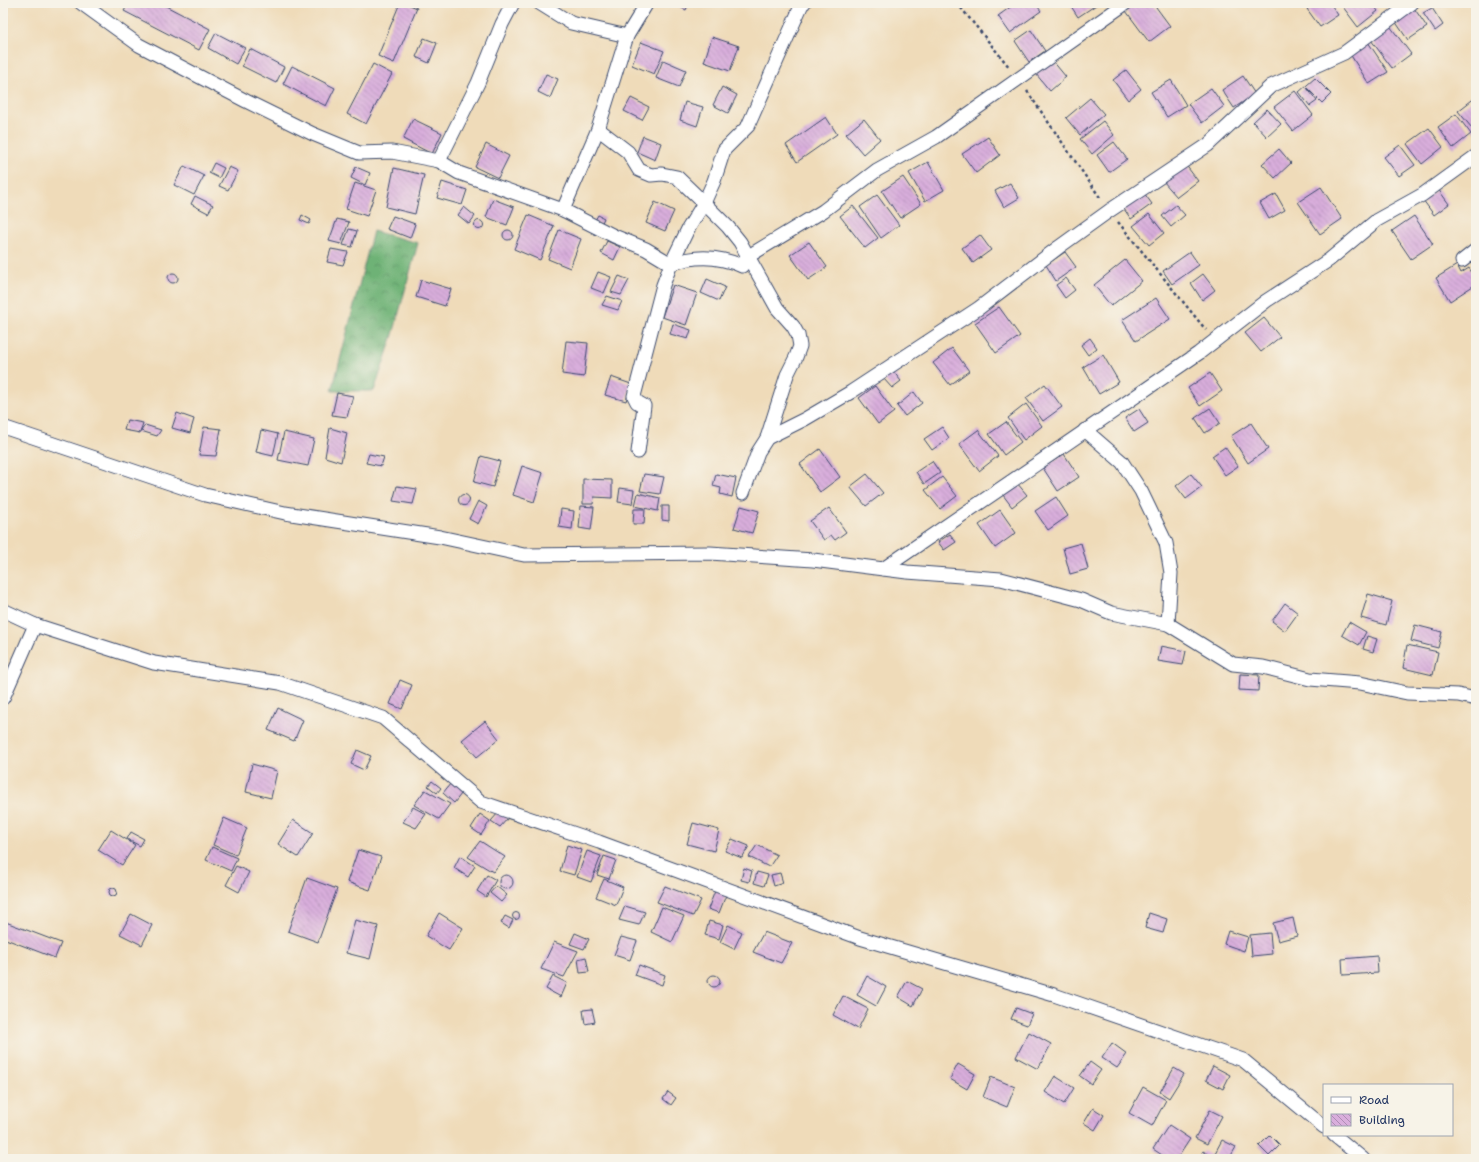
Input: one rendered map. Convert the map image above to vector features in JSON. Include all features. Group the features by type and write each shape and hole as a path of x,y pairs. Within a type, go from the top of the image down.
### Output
{"street":[{"path":"81,3 139,45 313,134 359,153 392,152 439,161 459,173 563,210 614,236 646,249 671,264 683,260 714,258 733,262 742,266 747,257 823,211 877,170 936,136 1126,3"},
{"path":"439,161 478,83 502,24 513,3"},
{"path":"539,3 571,24 627,36"},
{"path":"563,210 598,129 627,36 647,3"},
{"path":"638,452 644,406 637,402 634,396 663,285 671,264 688,229 704,203 714,181 724,150 748,126 802,4 804,3"},
{"path":"767,438 805,419 851,392 979,308 1109,211 1208,145 1271,86 1344,53 1412,3"},
{"path":"598,129 628,152 639,170 651,175 662,174 677,177 728,227 740,242 747,257 777,308 793,326 798,335 800,346 796,358 787,374 767,438 758,452 743,493"},
{"path":"883,569 1215,340 1266,301 1329,260 1377,220 1422,195 1476,156"},
{"path":"1462,261 1476,250"},
{"path":"3,427 204,494 285,513 440,537 524,555 710,553 813,560 907,572 1001,580 1081,600 1111,613 1168,624 1233,664 1263,667 1310,679 1360,684 1407,693 1458,695 1476,699"},
{"path":"1085,430 1122,462 1141,491 1166,543 1171,573 1168,624"},
{"path":"3,610 35,625 154,663 280,683 383,718 481,802 598,842 860,938 1054,995 1243,1060 1323,1126"},
{"path":"3,698 35,625"},
{"path":"1335,1136 1363,1159"}],"path":[{"path":"957,3 1018,78 1109,211 1215,340"}],"green space":[{"path":"373,231 418,243 392,338 374,391 332,391"}],"building":[{"path":"129,3 160,3 210,29 199,50 124,11"},
{"path":"400,3 405,3 417,8 394,63 378,56"},
{"path":"672,3 689,3 686,10"},
{"path":"1016,3 1035,3 1041,11 1010,33 998,16"},
{"path":"1069,3 1099,3 1078,17"},
{"path":"1137,3 1153,3 1170,26 1149,42 1126,11"},
{"path":"1316,3 1330,3 1338,15 1320,27 1307,9"},
{"path":"1340,3 1372,3 1378,11 1358,27"},
{"path":"1435,3 1445,3 1440,8"},
{"path":"1414,8 1427,27 1408,40 1395,21"},
{"path":"1432,8 1443,25 1435,31 1423,13"},
{"path":"1390,26 1411,54 1392,68 1371,40"},
{"path":"1031,30 1045,51 1029,62 1015,41"},
{"path":"216,33 245,48 236,64 208,48"},
{"path":"712,37 739,46 730,71 704,62"},
{"path":"424,38 437,43 429,63 416,57"},
{"path":"641,42 664,51 654,74 632,65"},
{"path":"1368,42 1388,72 1369,84 1350,54"},
{"path":"250,49 284,67 276,83 242,66"},
{"path":"663,60 686,70 679,87 656,78"},
{"path":"1052,60 1066,77 1050,91 1036,74"},
{"path":"373,64 392,74 366,124 347,114"},
{"path":"292,66 335,88 326,106 283,84"},
{"path":"1126,70 1141,89 1128,100 1113,80"},
{"path":"546,74 558,79 550,98 538,92"},
{"path":"1243,76 1255,94 1234,108 1222,90"},
{"path":"1315,78 1331,94 1322,103 1307,88 1317,101 1310,106 1299,92"},
{"path":"1171,80 1186,105 1167,117 1151,92"},
{"path":"722,87 737,95 728,113 713,105"},
{"path":"1211,88 1224,106 1202,123 1188,104"},
{"path":"1295,91 1313,115 1293,131 1274,107"},
{"path":"1476,97 1476,133 1458,111"},
{"path":"631,98 649,107 642,120 624,111"},
{"path":"1090,98 1104,114 1080,135 1066,118"},
{"path":"685,102 703,107 697,126 680,120"},
{"path":"1267,109 1281,124 1267,137 1253,122"},
{"path":"1456,114 1471,134 1453,148 1438,127"},
{"path":"826,117 837,134 797,162 786,145"},
{"path":"413,119 442,133 432,154 403,139"},
{"path":"864,119 880,139 863,154 846,134"},
{"path":"1103,121 1114,135 1092,154 1080,139"},
{"path":"1429,128 1443,147 1422,164 1407,144"},
{"path":"643,136 661,143 655,160 637,152"},
{"path":"988,137 1000,155 976,173 962,154"},
{"path":"1114,142 1127,159 1109,172 1097,155"},
{"path":"486,144 509,156 498,178 475,167"},
{"path":"1400,145 1415,165 1399,176 1384,157"},
{"path":"1279,149 1291,163 1275,178 1262,164"},
{"path":"928,162 944,190 925,201 909,173"},
{"path":"214,163 224,168 219,178 209,173"},
{"path":"1185,164 1198,181 1177,197 1163,181"},
{"path":"184,166 204,176 194,195 174,185"},
{"path":"229,167 238,171 228,190 219,186"},
{"path":"356,167 370,173 365,185 351,178"},
{"path":"394,168 424,175 415,214 386,207"},
{"path":"903,177 921,204 900,218 882,191"},
{"path":"442,182 467,190 462,205 437,198"},
{"path":"355,183 376,190 367,216 346,209"},
{"path":"1010,183 1019,198 1004,207 995,191"},
{"path":"1321,187 1342,219 1320,234 1298,202"},
{"path":"1438,189 1449,204 1434,215 1423,200"},
{"path":"1144,193 1152,204 1131,219 1124,209"},
{"path":"1276,194 1285,210 1269,219 1260,203"},
{"path":"877,195 899,225 881,238 860,207"},
{"path":"195,196 213,205 208,213 191,204"},
{"path":"493,199 514,207 507,225 486,217"},
{"path":"655,202 674,211 665,231 646,223"},
{"path":"1176,205 1185,215 1171,227 1162,216"},
{"path":"853,206 878,238 865,248 840,216"},
{"path":"464,207 475,216 469,224 458,215"},
{"path":"1149,214 1164,233 1149,245 1133,226"},
{"path":"302,215 311,220 309,224 300,220"},
{"path":"528,215 554,226 540,260 514,249"},
{"path":"598,215 604,218 601,225 594,222"},
{"path":"393,216 415,224 410,238 387,229"},
{"path":"1414,216 1433,244 1411,259 1392,231"},
{"path":"337,219 349,222 341,244 329,241"},
{"path":"479,220 484,225 479,230 474,225"},
{"path":"349,229 357,231 352,247 343,245"},
{"path":"506,230 510,230 512,231 512,239 506,240 503,237 503,233"},
{"path":"559,230 581,239 570,268 548,259"},
{"path":"980,235 991,250 973,263 962,248"},
{"path":"607,241 620,247 614,260 601,253"},
{"path":"809,242 827,267 808,280 790,255"},
{"path":"331,249 348,252 343,265 327,262"},
{"path":"1065,252 1076,267 1056,281 1046,265"},
{"path":"1190,252 1199,265 1172,284 1163,271"},
{"path":"1125,260 1142,281 1111,306 1094,285"},
{"path":"1457,265 1461,273 1469,268 1476,279 1476,284 1450,301 1436,278"},
{"path":"598,272 611,277 604,293 591,288"},
{"path":"171,273 175,273 177,274 177,282 171,283 168,280 168,276"},
{"path":"1203,274 1215,290 1202,300 1191,283"},
{"path":"619,276 629,280 621,295 611,292"},
{"path":"1066,278 1075,290 1065,298 1056,285"},
{"path":"707,279 725,287 719,301 701,293"},
{"path":"421,280 451,289 445,306 416,297"},
{"path":"673,285 697,293 686,325 662,317"},
{"path":"607,296 622,301 618,310 602,305"},
{"path":"1156,298 1170,319 1136,341 1122,320"},
{"path":"999,307 1020,336 996,353 975,323"},
{"path":"1264,318 1280,337 1261,352 1245,333"},
{"path":"673,324 691,330 688,339 670,334"},
{"path":"1090,338 1097,348 1088,355 1081,345"},
{"path":"566,341 588,343 584,377 562,374"},
{"path":"952,348 969,371 950,385 933,363"},
{"path":"1103,355 1119,382 1099,394 1083,367"},
{"path":"892,370 901,381 892,388 883,378"},
{"path":"1210,373 1222,391 1200,406 1188,388"},
{"path":"611,377 631,384 626,401 605,395"},
{"path":"1045,384 1062,407 1043,421 1026,398"},
{"path":"875,386 894,412 878,424 859,398"},
{"path":"914,392 922,403 905,416 897,406"},
{"path":"337,393 353,396 347,417 332,415"},
{"path":"1026,404 1042,426 1024,440 1008,418"},
{"path":"1210,408 1220,423 1205,433 1195,418"},
{"path":"1139,409 1148,423 1134,432 1125,418"},
{"path":"177,413 194,419 190,433 172,428"},
{"path":"127,420 143,423 140,433 124,430"},
{"path":"1006,422 1021,442 1004,455 989,434"},
{"path":"1251,423 1268,449 1248,463 1231,436"},
{"path":"145,425 161,430 157,436 141,431"},
{"path":"204,427 221,429 216,456 199,455"},
{"path":"942,427 949,438 932,450 924,439"},
{"path":"330,428 347,433 341,462 325,457"},
{"path":"261,430 278,434 273,456 256,452"},
{"path":"978,430 998,456 979,471 959,444"},
{"path":"284,432 314,439 308,466 278,460"},
{"path":"1225,447 1238,466 1225,475 1212,456"},
{"path":"820,449 840,477 820,492 800,464"},
{"path":"369,454 384,457 381,466 366,463"},
{"path":"1064,454 1079,477 1058,491 1043,468"},
{"path":"481,456 500,461 493,487 474,482"},
{"path":"932,461 940,473 924,484 916,472"},
{"path":"522,466 543,473 534,502 513,495"},
{"path":"644,474 664,477 660,494 640,491"},
{"path":"716,474 736,478 732,497 720,494 721,488 713,486"},
{"path":"867,474 883,493 866,506 850,487"},
{"path":"1191,474 1202,487 1186,499 1176,486"},
{"path":"942,477 957,496 940,509 925,490"},
{"path":"583,479 612,480 612,498 594,497 593,504 583,504"},
{"path":"1017,483 1027,495 1012,507 1003,495"},
{"path":"397,486 417,489 413,504 393,501"},
{"path":"620,488 634,490 632,504 618,502"},
{"path":"638,493 660,498 658,511 635,506"},
{"path":"462,495 466,495 468,496 468,504 462,505 459,502 459,498"},
{"path":"1056,497 1068,516 1048,530 1035,511"},
{"path":"478,501 487,506 478,524 469,519"},
{"path":"581,506 594,507 591,530 579,528"},
{"path":"662,506 669,506 669,521 662,520"},
{"path":"741,506 759,511 752,533 734,528"},
{"path":"829,508 846,532 835,540 831,535 824,540 810,521"},
{"path":"561,509 574,511 572,529 559,527"},
{"path":"634,509 645,509 644,524 633,524"},
{"path":"1000,510 1016,533 995,548 979,525"},
{"path":"950,534 956,542 944,550 938,542"},
{"path":"1081,543 1088,569 1070,574 1063,548"},
{"path":"1368,594 1392,601 1386,625 1361,618"},
{"path":"1285,603 1298,613 1285,631 1272,621"},
{"path":"1349,622 1366,632 1359,645 1342,635"},
{"path":"1415,625 1442,632 1438,648 1411,641"},
{"path":"1367,636 1377,639 1373,652 1363,649"},
{"path":"1407,645 1438,652 1433,675 1403,668"},
{"path":"1161,646 1186,651 1183,665 1158,661"},
{"path":"1240,674 1259,675 1258,691 1239,690"},
{"path":"400,680 412,685 402,709 390,704"},
{"path":"278,708 303,720 294,741 268,730"},
{"path":"485,721 499,739 477,757 462,740"},
{"path":"357,750 371,756 364,770 351,764"},
{"path":"252,764 277,771 271,798 246,792"},
{"path":"454,779 465,789 454,803 443,793"},
{"path":"432,781 441,788 437,793 428,786"},
{"path":"425,790 450,804 439,819 414,805"},
{"path":"413,807 426,814 416,828 403,822"},
{"path":"499,812 508,818 500,827 491,821"},
{"path":"480,814 490,821 481,835 471,828"},
{"path":"224,818 247,828 236,855 213,845"},
{"path":"293,820 313,833 298,857 278,844"},
{"path":"693,823 719,830 714,851 687,844"},
{"path":"111,830 135,845 122,865 98,850"},
{"path":"131,832 144,839 140,846 127,839"},
{"path":"732,839 749,846 742,858 725,851"},
{"path":"480,841 505,857 493,872 468,857"},
{"path":"567,845 582,850 574,875 560,871"},
{"path":"757,845 777,855 769,867 749,857"},
{"path":"212,847 237,858 231,871 206,860"},
{"path":"358,850 381,857 370,890 347,882"},
{"path":"587,851 601,856 591,882 577,877"},
{"path":"460,856 475,866 468,877 454,868"},
{"path":"604,856 616,860 609,879 597,875"},
{"path":"236,866 249,872 239,892 226,885"},
{"path":"744,868 752,871 749,882 741,880"},
{"path":"757,872 768,875 764,886 754,883"},
{"path":"780,873 783,883 774,886 771,875"},
{"path":"487,875 496,880 486,897 477,891"},
{"path":"503,875 509,875 513,879 513,885 509,889 503,889 499,885 499,879"},
{"path":"307,878 337,889 318,942 288,931"},
{"path":"604,879 623,887 616,905 596,897"},
{"path":"496,886 507,895 501,902 490,893"},
{"path":"665,886 701,900 693,916 657,902"},
{"path":"113,888 116,889 116,895 113,896 110,895 109,892 110,889"},
{"path":"715,891 726,895 719,913 708,909"},
{"path":"625,906 645,912 639,925 619,920"},
{"path":"662,907 684,916 672,942 651,932"},
{"path":"439,913 463,928 449,950 426,936"},
{"path":"516,913 519,916 516,919 513,916"},
{"path":"1149,913 1167,919 1163,933 1145,928"},
{"path":"131,914 152,925 142,945 120,934"},
{"path":"505,916 513,920 509,928 501,923"},
{"path":"1293,918 1297,936 1278,941 1273,923"},
{"path":"355,920 378,926 370,959 346,953"},
{"path":"3,921 61,943 55,958 3,938"},
{"path":"709,921 723,925 719,939 705,935"},
{"path":"728,925 742,932 734,949 720,942"},
{"path":"1228,931 1248,937 1244,951 1224,944"},
{"path":"764,932 792,943 781,963 753,952"},
{"path":"575,933 589,939 584,949 570,944"},
{"path":"1270,933 1272,954 1252,956 1250,935"},
{"path":"621,937 637,941 630,960 614,955"},
{"path":"554,942 578,951 564,977 541,969"},
{"path":"1377,956 1378,973 1343,975 1342,959"},
{"path":"586,957 589,972 580,973 578,959"},
{"path":"639,965 665,975 662,985 635,975"},
{"path":"712,975 716,975 720,981 716,987 712,987 708,983 708,979"},
{"path":"553,976 567,983 561,997 546,989"},
{"path":"867,976 886,987 876,1006 857,995"},
{"path":"907,981 922,989 913,1006 898,997"},
{"path":"843,996 868,1009 858,1029 833,1015"},
{"path":"1016,1008 1032,1014 1027,1025 1011,1019"},
{"path":"592,1009 595,1022 585,1024 583,1010"},
{"path":"1029,1032 1051,1044 1038,1069 1016,1057"},
{"path":"1112,1043 1127,1054 1117,1068 1102,1058"},
{"path":"1090,1062 1101,1070 1091,1084 1080,1076"},
{"path":"958,1064 975,1074 967,1089 950,1079"},
{"path":"1213,1066 1230,1075 1223,1089 1206,1080"},
{"path":"1174,1068 1184,1074 1169,1098 1160,1092"},
{"path":"1055,1076 1074,1088 1064,1104 1045,1092"},
{"path":"991,1077 1015,1087 1007,1107 983,1097"},
{"path":"1143,1087 1166,1100 1152,1126 1129,1113"},
{"path":"668,1092 676,1098 671,1105 663,1099"},
{"path":"1093,1108 1104,1115 1095,1130 1084,1123"},
{"path":"1210,1110 1222,1116 1207,1144 1195,1138"},
{"path":"1169,1125 1190,1139 1177,1159 1168,1159 1153,1149"},
{"path":"1270,1135 1280,1145 1269,1156 1259,1146"},
{"path":"1222,1140 1236,1147 1229,1159 1223,1159 1214,1155"},
{"path":"1203,1151 1212,1157 1210,1159 1198,1159"}]}
